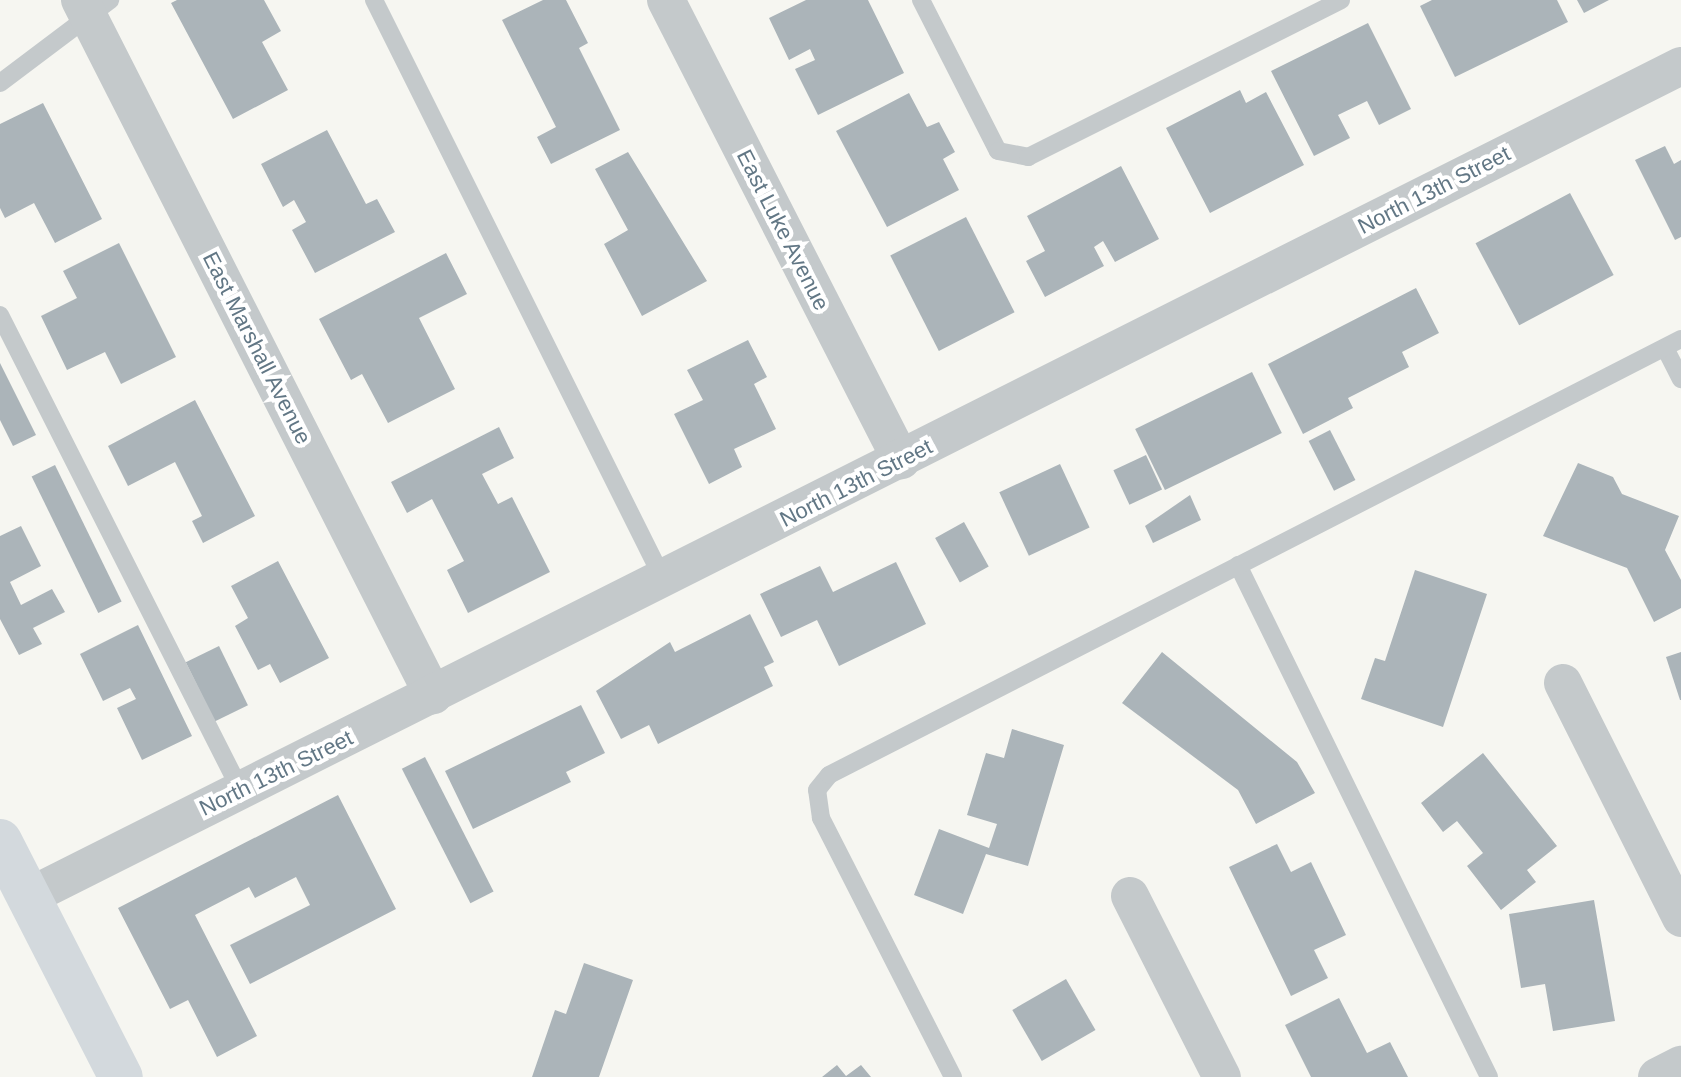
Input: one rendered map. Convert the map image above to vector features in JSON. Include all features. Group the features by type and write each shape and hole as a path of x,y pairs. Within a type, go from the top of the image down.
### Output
{"main road":[{"path":"0,841 121,1077"}],"street":[{"name":"East Luke Avenue","path":"666,0 901,460"},
{"name":"East Marshall Avenue","path":"93,6 433,695"},
{"name":"North 13th Street","path":"28,897 664,581 1681,66"},
{"path":"1563,683 1681,918"},
{"path":"1130,896 1222,1077"},
{"path":"1657,1077 1681,1065"}],"lane":[{"path":"374,0 664,581"},
{"path":"921,0 998,151 1028,157 1341,0"},
{"path":"0,83 93,6"},
{"path":"0,315 241,791"},
{"path":"953,1077 821,818 817,790 829,775 1673,344 1681,379"},
{"path":"1238,565 1489,1077"}],"building":[{"path":"177,0 264,0 281,31 262,42 288,90 233,119 171,3"},
{"path":"543,0 566,0 588,43 579,48 620,130 551,164 537,137 556,127 502,20"},
{"path":"806,0 868,0 904,73 818,115 795,69 815,60 810,49 789,60 769,18"},
{"path":"1432,0 1557,0 1568,22 1455,77 1420,6"},
{"path":"1577,0 1609,0 1584,13"},
{"path":"1368,23 1411,109 1379,125 1367,101 1338,115 1350,138 1314,156 1271,71"},
{"path":"1240,90 1246,103 1266,92 1304,165 1210,213 1166,128"},
{"path":"909,93 927,127 939,122 955,152 943,159 959,190 887,227 836,131"},
{"path":"43,103 102,219 55,243 34,203 5,218 0,208 0,124"},
{"path":"327,130 366,204 377,199 395,232 315,273 292,230 306,222 294,200 283,207 261,164"},
{"path":"1665,146 1674,164 1681,160 1681,237 1675,240 1635,160"},
{"path":"628,152 707,281 642,316 604,244 628,230 595,169"},
{"path":"1121,166 1159,239 1115,262 1103,241 1094,247 1104,266 1045,297 1026,261 1045,251 1027,216"},
{"path":"1570,193 1614,275 1519,325 1476,243"},
{"path":"966,217 1015,312 939,351 890,256"},
{"path":"119,243 176,357 121,384 105,352 67,370 41,316 77,298 63,271"},
{"path":"446,253 467,294 419,318 455,389 388,423 362,374 351,380 319,319"},
{"path":"1416,288 1439,333 1402,352 1409,367 1348,398 1353,408 1303,434 1268,364"},
{"path":"748,340 767,377 754,384 776,429 734,449 742,467 709,484 674,414 703,400 687,370"},
{"path":"0,363 36,435 13,446 0,420"},
{"path":"1252,372 1282,433 1165,490 1135,429"},
{"path":"195,400 255,516 203,543 192,521 202,516 175,462 128,486 108,446"},
{"path":"499,427 514,458 482,474 498,504 512,497 550,572 468,613 447,570 464,561 432,499 407,513 391,482"},
{"path":"1330,430 1355,480 1334,491 1309,441"},
{"path":"1146,455 1162,489 1129,505 1113,470"},
{"path":"1578,463 1613,477 1622,494 1679,516 1665,550 1681,580 1681,608 1654,622 1627,568 1543,536"},
{"path":"1060,464 1090,527 1029,556 999,492"},
{"path":"55,465 122,602 98,613 32,476"},
{"path":"1190,495 1201,520 1153,543 1145,526"},
{"path":"964,522 989,567 960,583 935,538"},
{"path":"21,526 41,566 10,582 21,605 52,589 65,612 33,628 42,644 19,655 0,619 0,536"},
{"path":"278,561 329,658 280,683 270,664 258,670 235,626 248,618 231,586"},
{"path":"896,562 926,624 839,666 817,620 781,637 760,594 820,566 833,592"},
{"path":"1415,570 1487,594 1443,727 1361,699 1375,658 1385,661"},
{"path":"750,614 774,662 764,667 773,686 658,744 649,725 621,739 596,691 670,642 675,652"},
{"path":"138,625 192,736 142,760 117,708 136,699 130,688 103,701 80,654"},
{"path":"219,646 248,705 215,722 186,662"},
{"path":"1162,652 1297,762 1315,793 1256,824 1238,790 1122,703"},
{"path":"1681,652 1681,700 1680,700 1666,657"},
{"path":"581,705 605,753 566,772 571,782 473,829 445,771"},
{"path":"1012,729 1064,745 1028,866 986,854 963,914 914,895 939,829 989,848 997,824 967,815 986,753 1004,758"},
{"path":"1483,753 1557,846 1527,870 1536,882 1501,910 1467,866 1483,853 1457,821 1443,832 1421,803"},
{"path":"425,757 494,892 470,903 402,769"},
{"path":"338,795 396,909 250,984 230,945 310,905 296,877 255,898 249,887 195,915 257,1036 217,1057 188,1000 170,1009 118,908"},
{"path":"1277,844 1291,872 1311,862 1346,935 1314,950 1328,978 1291,996 1229,867"},
{"path":"1594,900 1615,1021 1553,1031 1545,984 1521,988 1509,914"},
{"path":"584,963 633,980 599,1077 532,1077 555,1010 566,1014"},
{"path":"1066,979 1096,1030 1042,1061 1012,1010"},
{"path":"1339,998 1367,1053 1390,1042 1408,1077 1311,1077 1285,1025"},
{"path":"837,1065 846,1076 861,1065 871,1077 822,1077"}]}
